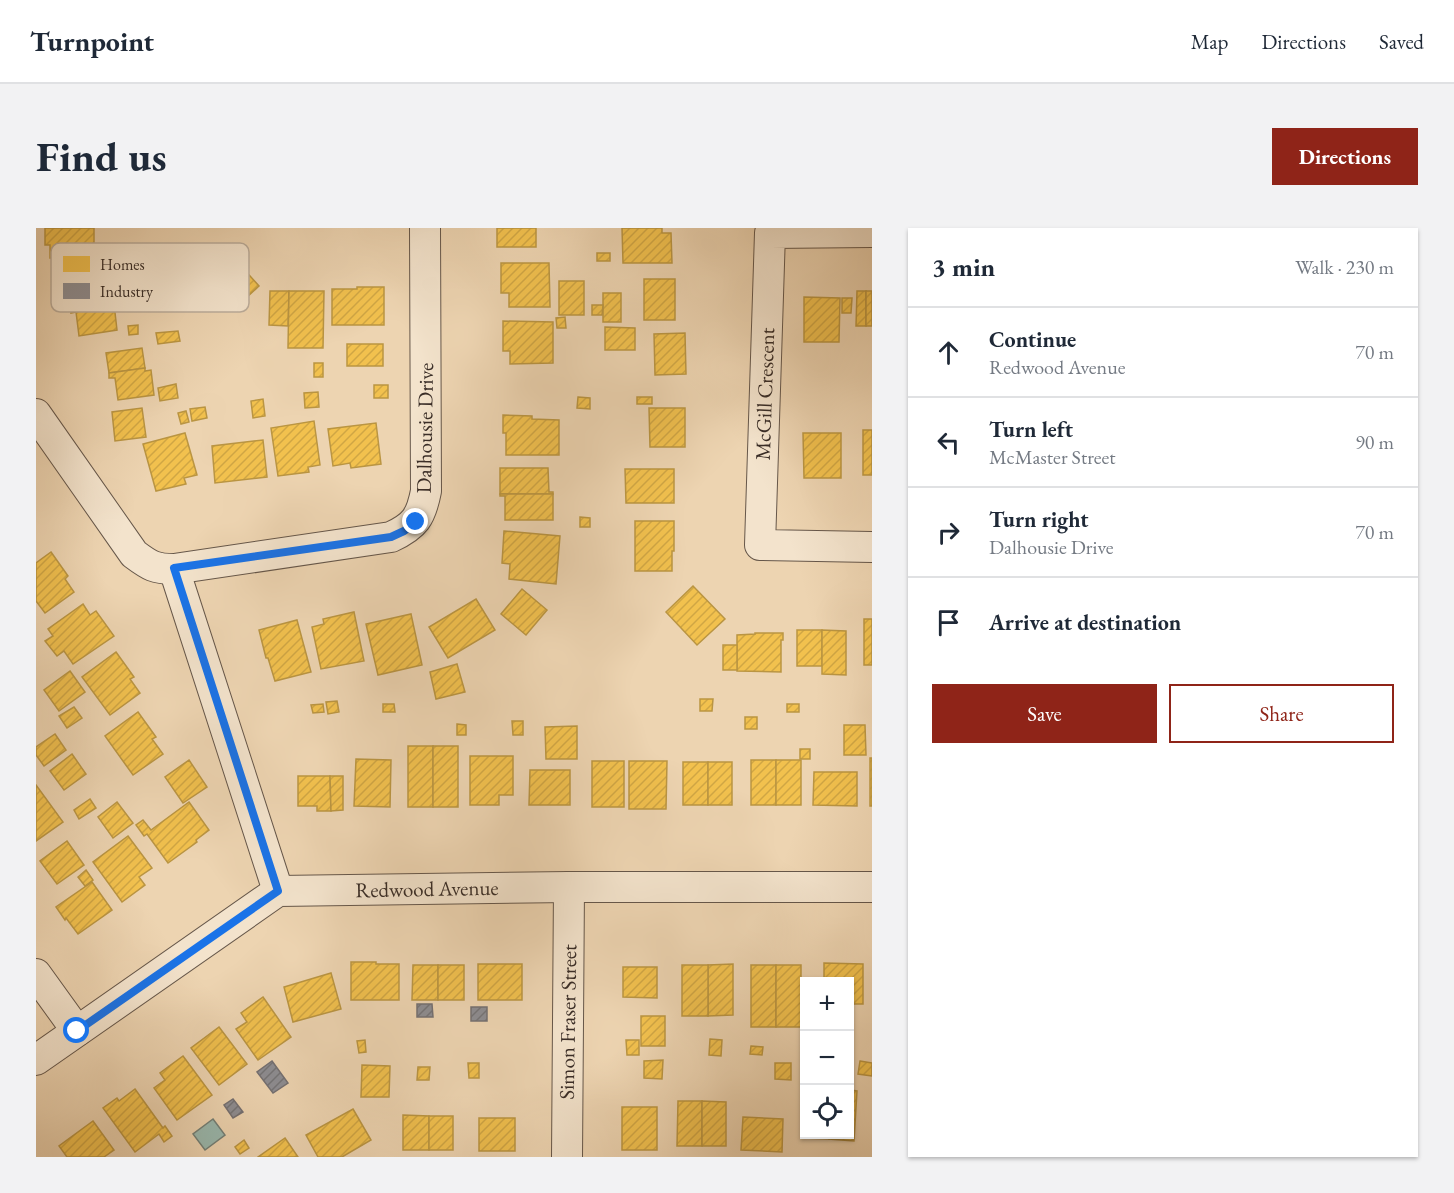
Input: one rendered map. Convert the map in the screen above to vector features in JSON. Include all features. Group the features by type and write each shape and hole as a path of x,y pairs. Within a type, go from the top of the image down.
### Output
{"street":[{"name":"Dalhousie Drive","path":"36,414 134,554 146,563 159,568 174,568 391,537 404,531 416,522 423,507 426,491 425,228"},
{"name":"McGill Crescent","path":"872,232 770,233 760,545 872,547"},
{"path":"36,1060 278,891 174,568"},
{"name":"Redwood Avenue","path":"278,891 569,887 872,887"},
{"name":"Simon Fraser Street","path":"567,1157 569,887"},
{"path":"36,974 77,1031"}],"water":[{"path":"213,1119 225,1135 205,1150 193,1134"}],"building: Homes":[{"path":"45,228 94,228 94,243 51,243 51,258 50,245 45,245"},
{"path":"497,228 536,228 536,247 497,247"},
{"path":"622,228 662,228 662,233 671,233 672,263 623,263"},
{"path":"597,253 610,253 610,261 597,261"},
{"path":"501,263 549,263 550,307 509,307 509,293 501,293"},
{"path":"249,275 259,286 249,295"},
{"path":"644,279 675,279 675,320 644,320"},
{"path":"559,281 584,281 584,315 559,315"},
{"path":"357,287 384,287 384,325 332,325 332,289 357,289"},
{"path":"270,291 289,291 288,326 269,325"},
{"path":"289,291 324,291 323,348 288,348"},
{"path":"857,291 866,291 866,326 856,326"},
{"path":"866,291 872,291 872,326 866,326"},
{"path":"603,293 621,293 621,322 603,322"},
{"path":"804,297 840,298 839,342 804,342"},
{"path":"842,298 852,298 851,313 842,313"},
{"path":"592,305 603,305 602,315 592,315"},
{"path":"76,312 115,312 117,330 79,336"},
{"path":"565,317 566,328 557,328 556,318"},
{"path":"503,321 553,322 553,363 510,364 510,351 503,351"},
{"path":"138,325 138,334 129,335 128,326"},
{"path":"605,327 635,328 635,350 605,350"},
{"path":"178,331 180,341 158,344 156,333"},
{"path":"685,333 686,374 655,375 654,334"},
{"path":"347,344 383,344 383,366 347,366"},
{"path":"142,348 145,368 109,373 106,353"},
{"path":"314,363 323,363 323,377 314,377"},
{"path":"145,368 145,371 151,370 154,395 118,400 115,378 109,378 109,373"},
{"path":"176,384 178,398 160,401 158,388"},
{"path":"374,385 388,385 388,398 374,398"},
{"path":"318,392 319,407 305,408 304,393"},
{"path":"578,397 590,398 590,409 577,408"},
{"path":"637,397 652,397 652,404 637,404"},
{"path":"263,399 265,416 253,418 251,401"},
{"path":"205,407 207,418 192,421 190,409"},
{"path":"142,408 146,437 115,441 112,412"},
{"path":"649,408 685,408 685,447 650,447"},
{"path":"186,411 189,422 181,424 178,413"},
{"path":"503,415 559,420 559,455 506,455"},
{"path":"314,421 320,465 308,467 309,472 278,476 271,428"},
{"path":"376,423 381,464 351,468 350,463 333,466 328,429"},
{"path":"863,430 872,430 872,475 863,475"},
{"path":"185,433 197,475 184,478 186,484 156,491 143,444"},
{"path":"803,433 841,433 841,478 804,478"},
{"path":"263,440 267,477 215,483 212,446"},
{"path":"500,468 548,468 549,492 553,494 500,494"},
{"path":"625,469 674,469 674,503 626,503"},
{"path":"500,494 553,494 553,520 505,520 505,496 500,496"},
{"path":"580,517 590,518 590,527 580,527"},
{"path":"635,521 674,521 672,571 635,571"},
{"path":"504,531 560,536 556,584 509,579 510,564 502,563"},
{"path":"51,552 68,576 65,579 74,592 45,613 36,601 36,563"},
{"path":"693,586 725,619 697,645 666,612"},
{"path":"522,589 547,610 526,635 501,614"},
{"path":"476,599 495,630 448,658 429,627"},
{"path":"83,604 90,615 96,611 114,636 73,664 64,651 57,656 45,641 53,636 48,629"},
{"path":"354,612 364,661 321,669 312,627 324,624 323,619"},
{"path":"411,614 422,665 378,675 366,624"},
{"path":"864,619 872,619 872,665 864,665"},
{"path":"297,620 311,672 275,681 259,630"},
{"path":"797,630 822,630 822,666 797,666"},
{"path":"822,630 846,631 846,675 822,674"},
{"path":"783,633 781,672 737,671 737,635"},
{"path":"723,645 737,645 737,670 723,670"},
{"path":"116,652 134,677 130,679 140,693 110,715 82,677"},
{"path":"457,664 465,692 436,699 430,672"},
{"path":"70,671 85,692 59,711 44,690"},
{"path":"700,699 713,699 712,711 700,711"},
{"path":"337,701 339,712 328,714 326,702"},
{"path":"323,704 324,712 313,713 311,705"},
{"path":"383,704 394,704 395,712 383,712"},
{"path":"787,704 799,704 799,712 787,712"},
{"path":"74,707 82,718 67,728 59,716"},
{"path":"138,712 156,737 152,739 163,754 133,775 105,736"},
{"path":"745,717 757,717 757,729 745,729"},
{"path":"512,721 523,721 523,735 513,735"},
{"path":"457,724 466,725 466,735 457,735"},
{"path":"844,725 865,725 866,755 844,755"},
{"path":"577,726 577,759 546,759 545,727"},
{"path":"55,734 66,750 44,766 36,755 36,747"},
{"path":"408,746 433,746 433,807 408,807"},
{"path":"433,746 458,746 458,807 433,807"},
{"path":"800,749 810,749 810,759 800,759"},
{"path":"72,754 86,774 64,790 50,771"},
{"path":"470,756 513,756 513,795 499,795 499,805 470,805"},
{"path":"870,758 872,758 872,806 870,806"},
{"path":"356,759 391,760 390,807 354,806"},
{"path":"189,760 207,787 183,803 165,777"},
{"path":"751,760 776,760 776,805 751,805"},
{"path":"776,760 801,760 801,805 776,805"},
{"path":"592,761 624,761 624,807 592,807"},
{"path":"629,761 667,761 666,809 629,809"},
{"path":"683,762 708,762 708,805 683,805"},
{"path":"708,762 732,762 732,805 708,805"},
{"path":"530,770 570,770 570,805 529,805"},
{"path":"814,772 857,772 857,806 813,805"},
{"path":"298,776 330,776 331,811 317,811 317,806 298,806"},
{"path":"330,776 343,776 343,810 331,811"},
{"path":"36,785 63,822 36,841"},
{"path":"90,799 96,808 79,819 74,810"},
{"path":"117,802 133,823 113,838 98,817"},
{"path":"189,802 209,830 196,840 197,842 168,863 147,834 144,836 136,825 143,820 151,830"},
{"path":"128,836 152,868 139,877 145,885 122,902 93,862"},
{"path":"67,841 84,865 57,884 40,861"},
{"path":"86,870 93,880 85,886 78,877"},
{"path":"92,882 112,910 78,934 56,907"},
{"path":"351,962 399,964 399,1000 351,1000"},
{"path":"824,963 863,964 863,1004 854,1004 854,977 824,977"},
{"path":"478,964 522,964 522,1000 478,1000"},
{"path":"733,964 733,1015 708,1016 708,965"},
{"path":"413,965 438,965 438,1000 412,1000"},
{"path":"438,965 464,965 464,1000 438,1000"},
{"path":"682,965 708,965 708,1016 682,1016"},
{"path":"751,965 776,965 776,1027 751,1027"},
{"path":"776,965 801,965 800,1027 776,1027"},
{"path":"623,967 657,967 657,998 623,997"},
{"path":"331,973 341,1009 293,1022 284,987"},
{"path":"263,997 291,1037 258,1060 236,1029 247,1022 241,1013"},
{"path":"641,1016 665,1016 665,1046 641,1046"},
{"path":"219,1027 247,1064 219,1085 191,1048"},
{"path":"710,1039 722,1040 721,1056 709,1055"},
{"path":"365,1040 366,1052 359,1053 357,1041"},
{"path":"626,1040 639,1040 639,1055 627,1055"},
{"path":"751,1046 763,1047 762,1055 750,1054"},
{"path":"183,1056 212,1095 177,1120 154,1088 165,1080 160,1073"},
{"path":"663,1060 662,1079 644,1078 644,1061"},
{"path":"860,1061 872,1063 872,1076 858,1074"},
{"path":"468,1063 479,1063 479,1078 469,1078"},
{"path":"775,1063 791,1063 791,1080 775,1079"},
{"path":"362,1065 390,1066 389,1097 361,1097"},
{"path":"418,1067 430,1067 429,1080 417,1080"},
{"path":"135,1089 163,1128 165,1126 172,1136 164,1142 159,1134 135,1152 103,1108 117,1098 119,1101"},
{"path":"854,1091 857,1091 854,1141 829,1139 854,1139"},
{"path":"678,1101 702,1101 702,1146 677,1146"},
{"path":"702,1101 726,1102 726,1146 702,1146"},
{"path":"622,1107 657,1107 657,1150 622,1150"},
{"path":"353,1109 371,1140 342,1157 318,1157 306,1135"},
{"path":"403,1115 429,1116 429,1150 403,1150"},
{"path":"429,1116 453,1116 453,1150 429,1150"},
{"path":"743,1117 783,1119 782,1152 741,1150"},
{"path":"479,1118 515,1118 515,1151 479,1151"},
{"path":"93,1121 114,1150 104,1157 67,1157 59,1146"},
{"path":"285,1138 298,1157 258,1157"},
{"path":"244,1140 249,1148 240,1154 235,1147"}],"building: Industry":[{"path":"417,1004 432,1004 433,1017 417,1017"},
{"path":"471,1007 487,1007 487,1021 471,1021"},
{"path":"272,1061 288,1083 273,1093 257,1072"},
{"path":"233,1099 243,1112 233,1118 224,1105"}],"route":[{"path":"77,1031 278,891 174,568 391,537 416,522"}]}
